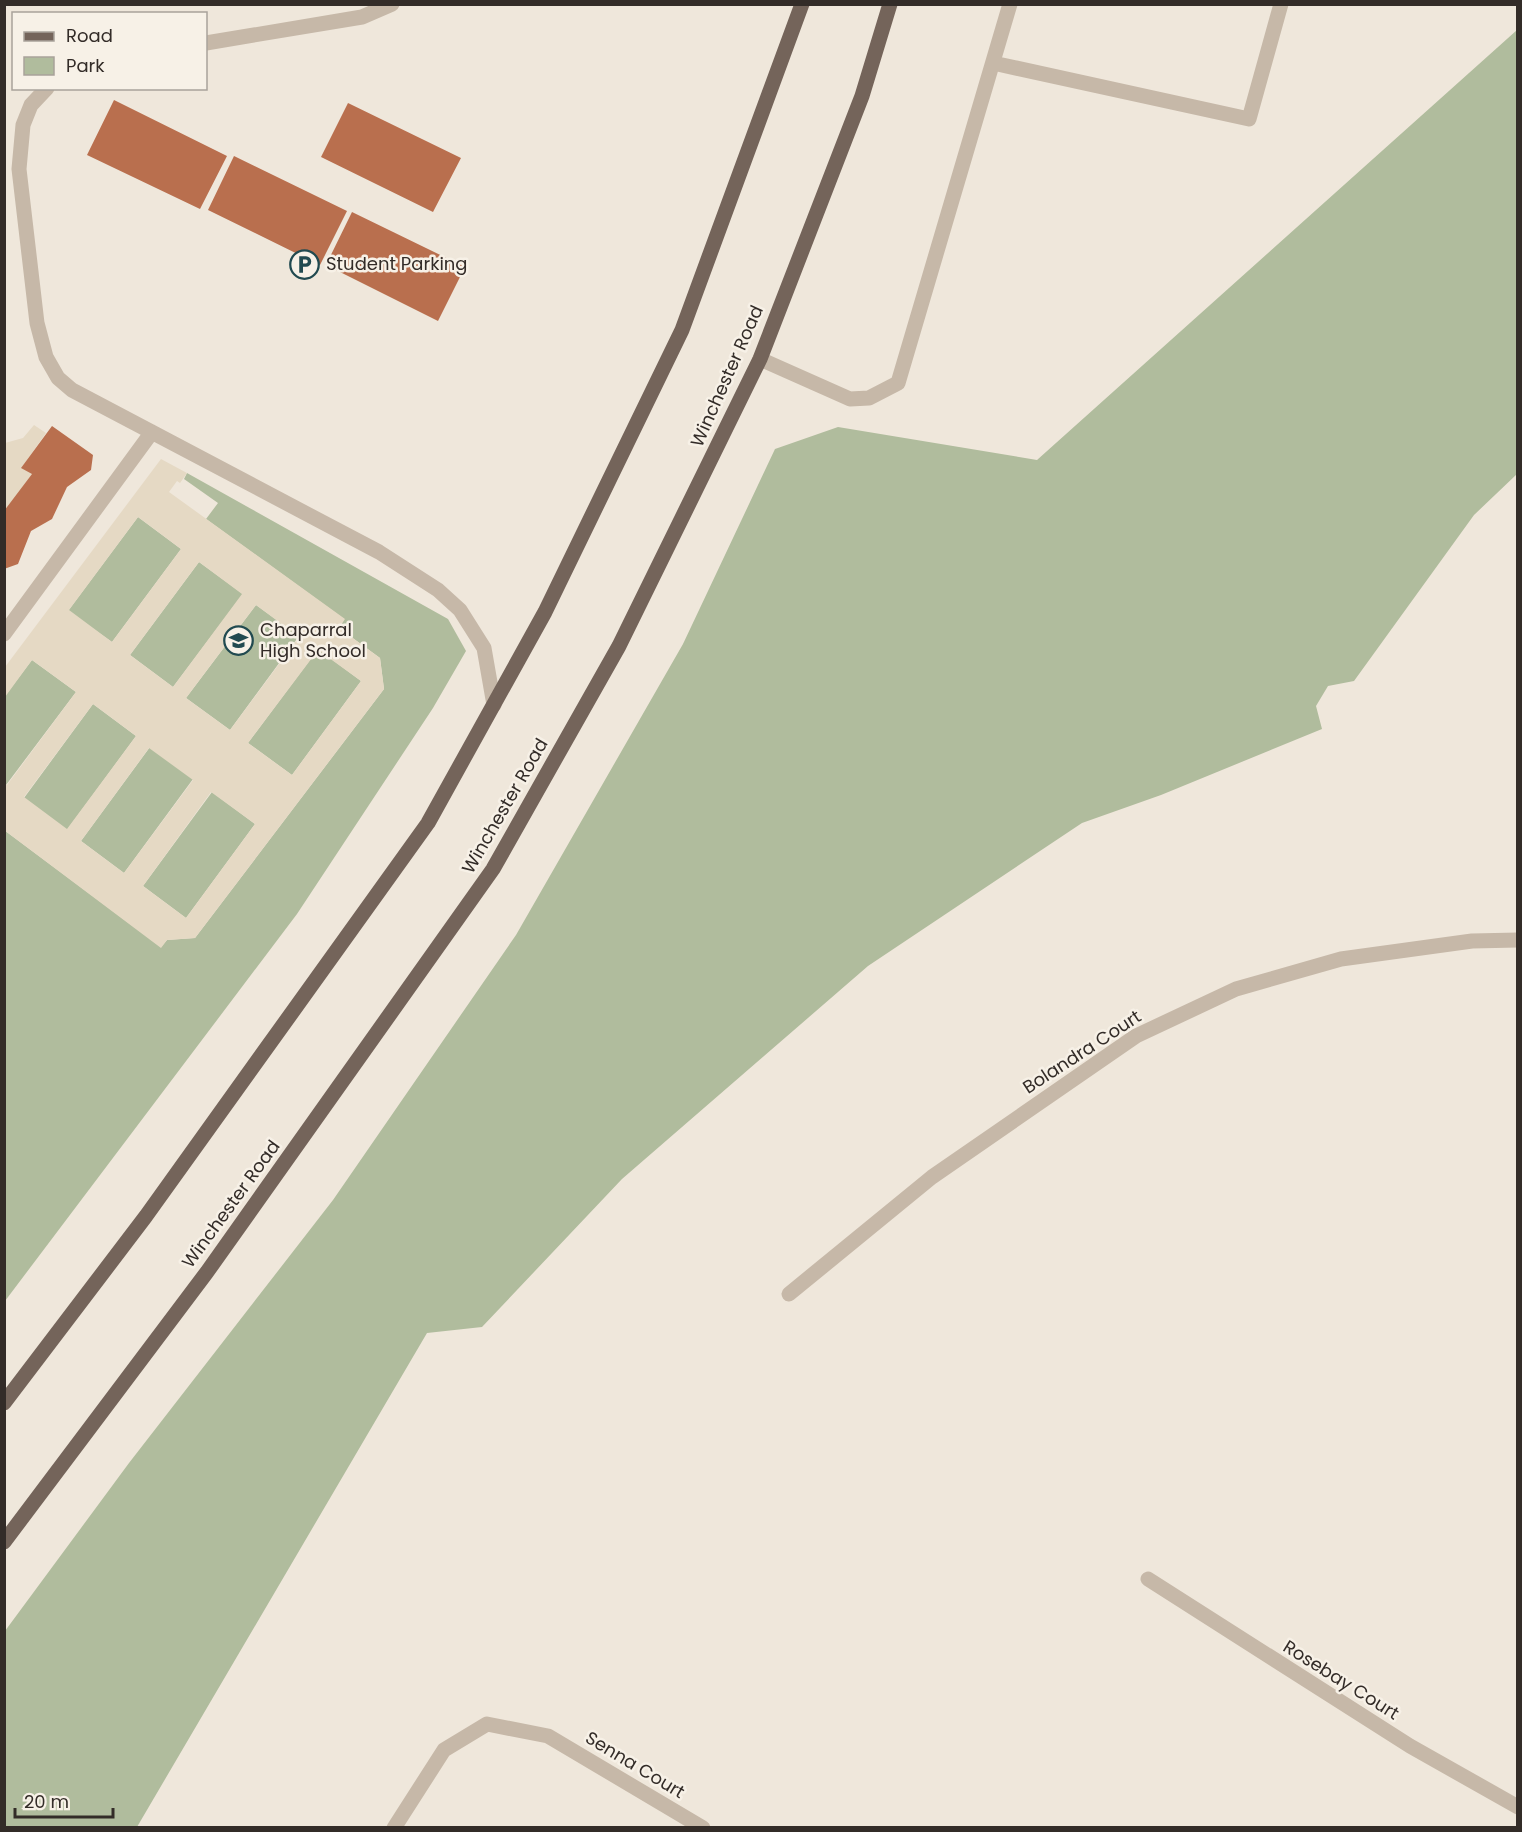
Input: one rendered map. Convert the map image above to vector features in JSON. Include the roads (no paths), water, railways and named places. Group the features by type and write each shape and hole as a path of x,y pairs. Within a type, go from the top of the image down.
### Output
{"main road":[{"path":"4,1404 153,1206 428,824 545,612 682,330 802,4"},
{"name":"Winchester Road","path":"4,1542 207,1272 494,869 619,646 760,359 862,96 890,4"}],"street":[{"path":"207,43 362,17 392,4"},
{"path":"760,359 850,399 869,398 897,382 1010,4"},
{"path":"993,63 1249,119 1281,4"},
{"path":"45,90 31,105 23,125 19,169 37,323 46,357 58,378 72,390 379,552 438,590 460,610 484,648 494,705"},
{"path":"4,634 152,432"},
{"name":"Bolandra Court","path":"789,1294 932,1177 1136,1036 1236,989 1341,959 1472,941 1518,940"},
{"name":"Rosebay Court","path":"1148,1580 1410,1746 1518,1807"},
{"name":"Senna Court","path":"394,1827 444,1750 487,1724 548,1736 703,1827"}],"place":[{"name":"Student Parking","path":"305,264"},
{"name":"Chaparral High School","path":"239,640"}]}
